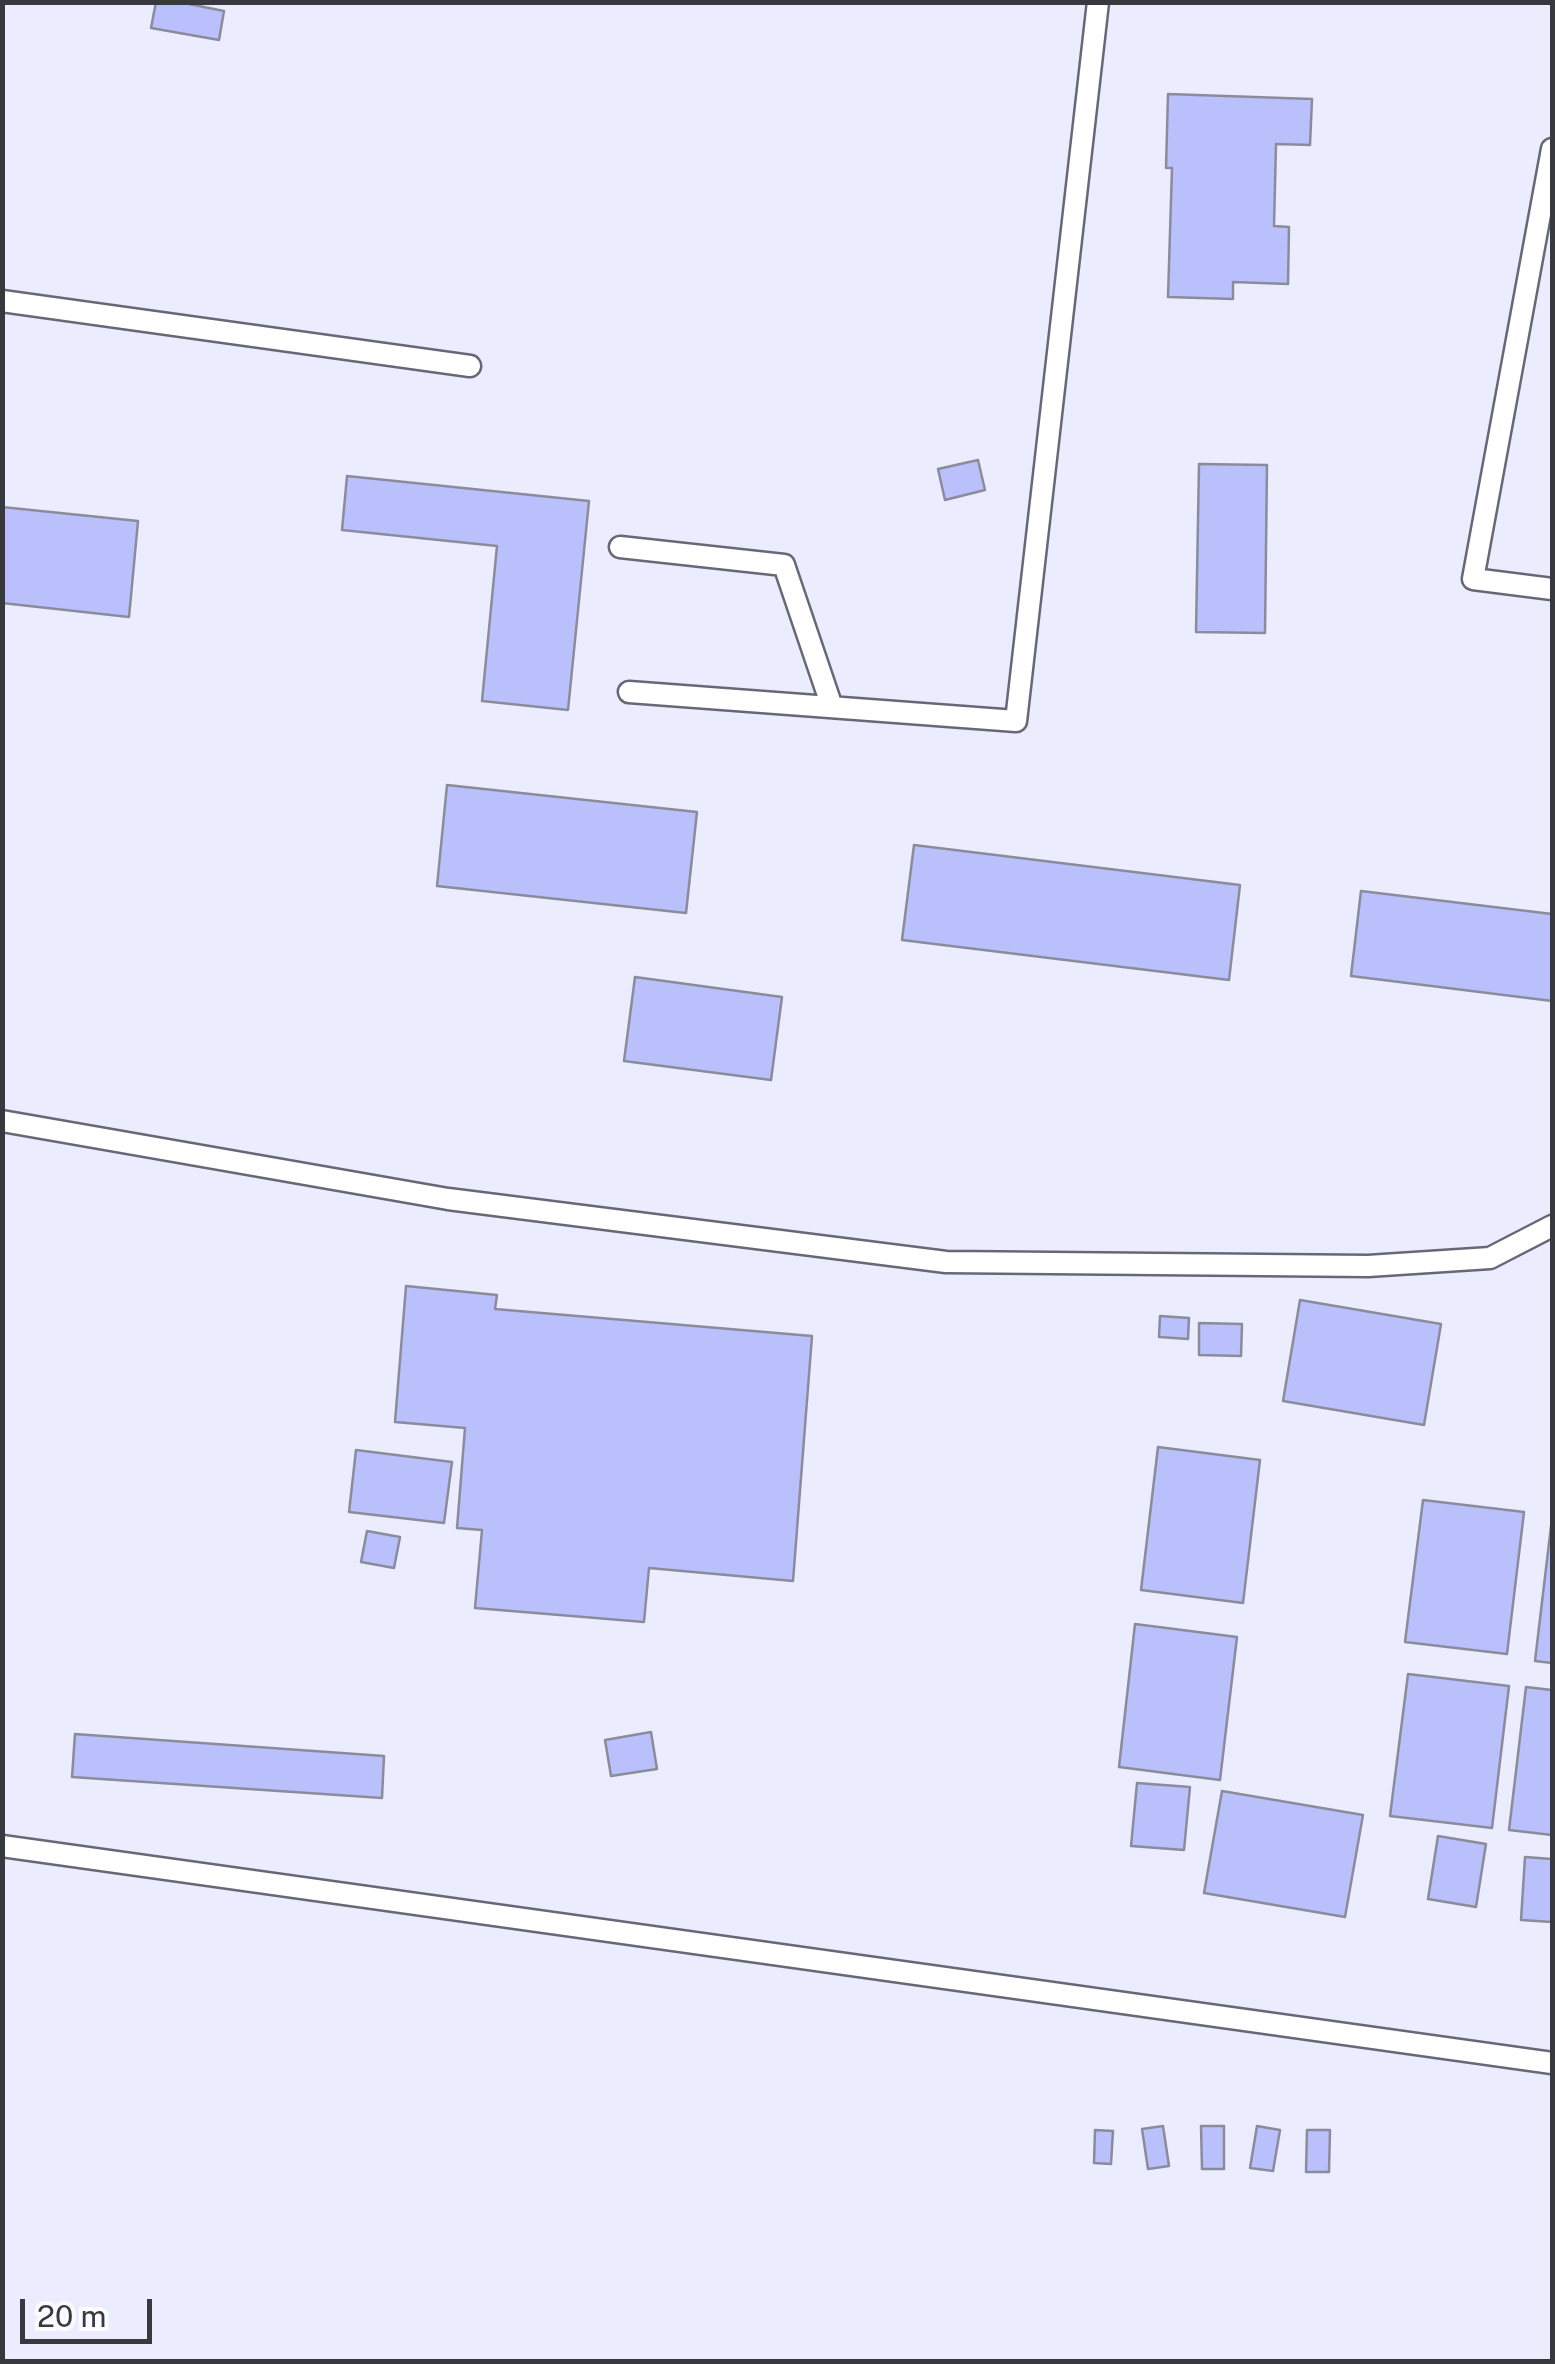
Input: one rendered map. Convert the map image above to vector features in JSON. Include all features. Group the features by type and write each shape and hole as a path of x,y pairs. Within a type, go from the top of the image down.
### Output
{"lane":[{"path":"629,692 1016,721 1098,2"},
{"path":"1552,149 1473,579 1552,590"},
{"path":"2,302 470,366"},
{"path":"620,546 784,566 832,707"},
{"path":"2,1121 448,1199 946,1262 1368,1266 1490,1258 1552,1226"},
{"path":"2,1846 1552,2063"}],"building":[{"path":"156,2 179,2 224,11 219,40 151,28"},
{"path":"1168,94 1312,99 1310,145 1276,144 1274,226 1289,227 1288,284 1233,282 1233,299 1168,297 1172,168 1166,168"},
{"path":"978,460 985,490 945,500 938,469"},
{"path":"1199,464 1267,465 1265,633 1196,632"},
{"path":"347,476 589,501 568,710 482,701 497,546 342,530"},
{"path":"2,507 138,521 129,617 2,603"},
{"path":"447,785 697,812 686,913 437,886"},
{"path":"914,845 1240,885 1229,980 902,940"},
{"path":"1361,891 1552,914 1552,1001 1351,976"},
{"path":"635,977 782,997 771,1080 624,1061"},
{"path":"406,1286 497,1295 495,1309 812,1336 793,1581 649,1568 644,1622 475,1608 482,1530 457,1528 465,1428 395,1422"},
{"path":"1300,1300 1441,1324 1424,1425 1283,1401"},
{"path":"1160,1316 1189,1318 1188,1339 1159,1337"},
{"path":"1199,1323 1242,1324 1241,1356 1199,1355"},
{"path":"1158,1447 1260,1460 1243,1603 1141,1590"},
{"path":"356,1450 452,1462 444,1523 349,1512"},
{"path":"1423,1500 1524,1512 1507,1654 1405,1642"},
{"path":"1552,1518 1552,1663 1535,1661"},
{"path":"367,1531 400,1537 394,1568 361,1562"},
{"path":"1135,1624 1237,1637 1220,1780 1119,1767"},
{"path":"1408,1674 1509,1686 1492,1828 1390,1816"},
{"path":"1526,1687 1552,1690 1552,1835 1509,1830"},
{"path":"651,1732 657,1769 611,1776 605,1740"},
{"path":"75,1734 384,1756 382,1798 72,1777"},
{"path":"1137,1783 1190,1787 1184,1850 1131,1846"},
{"path":"1222,1791 1363,1815 1345,1917 1204,1893"},
{"path":"1438,1836 1486,1844 1476,1907 1428,1899"},
{"path":"1525,1857 1552,1859 1552,1922 1521,1920"},
{"path":"1163,2126 1169,2166 1148,2169 1142,2129"},
{"path":"1201,2126 1224,2126 1224,2169 1202,2169"},
{"path":"1257,2126 1280,2130 1273,2171 1250,2168"},
{"path":"1095,2130 1113,2131 1111,2164 1094,2163"},
{"path":"1307,2130 1330,2130 1329,2172 1306,2172"}]}
